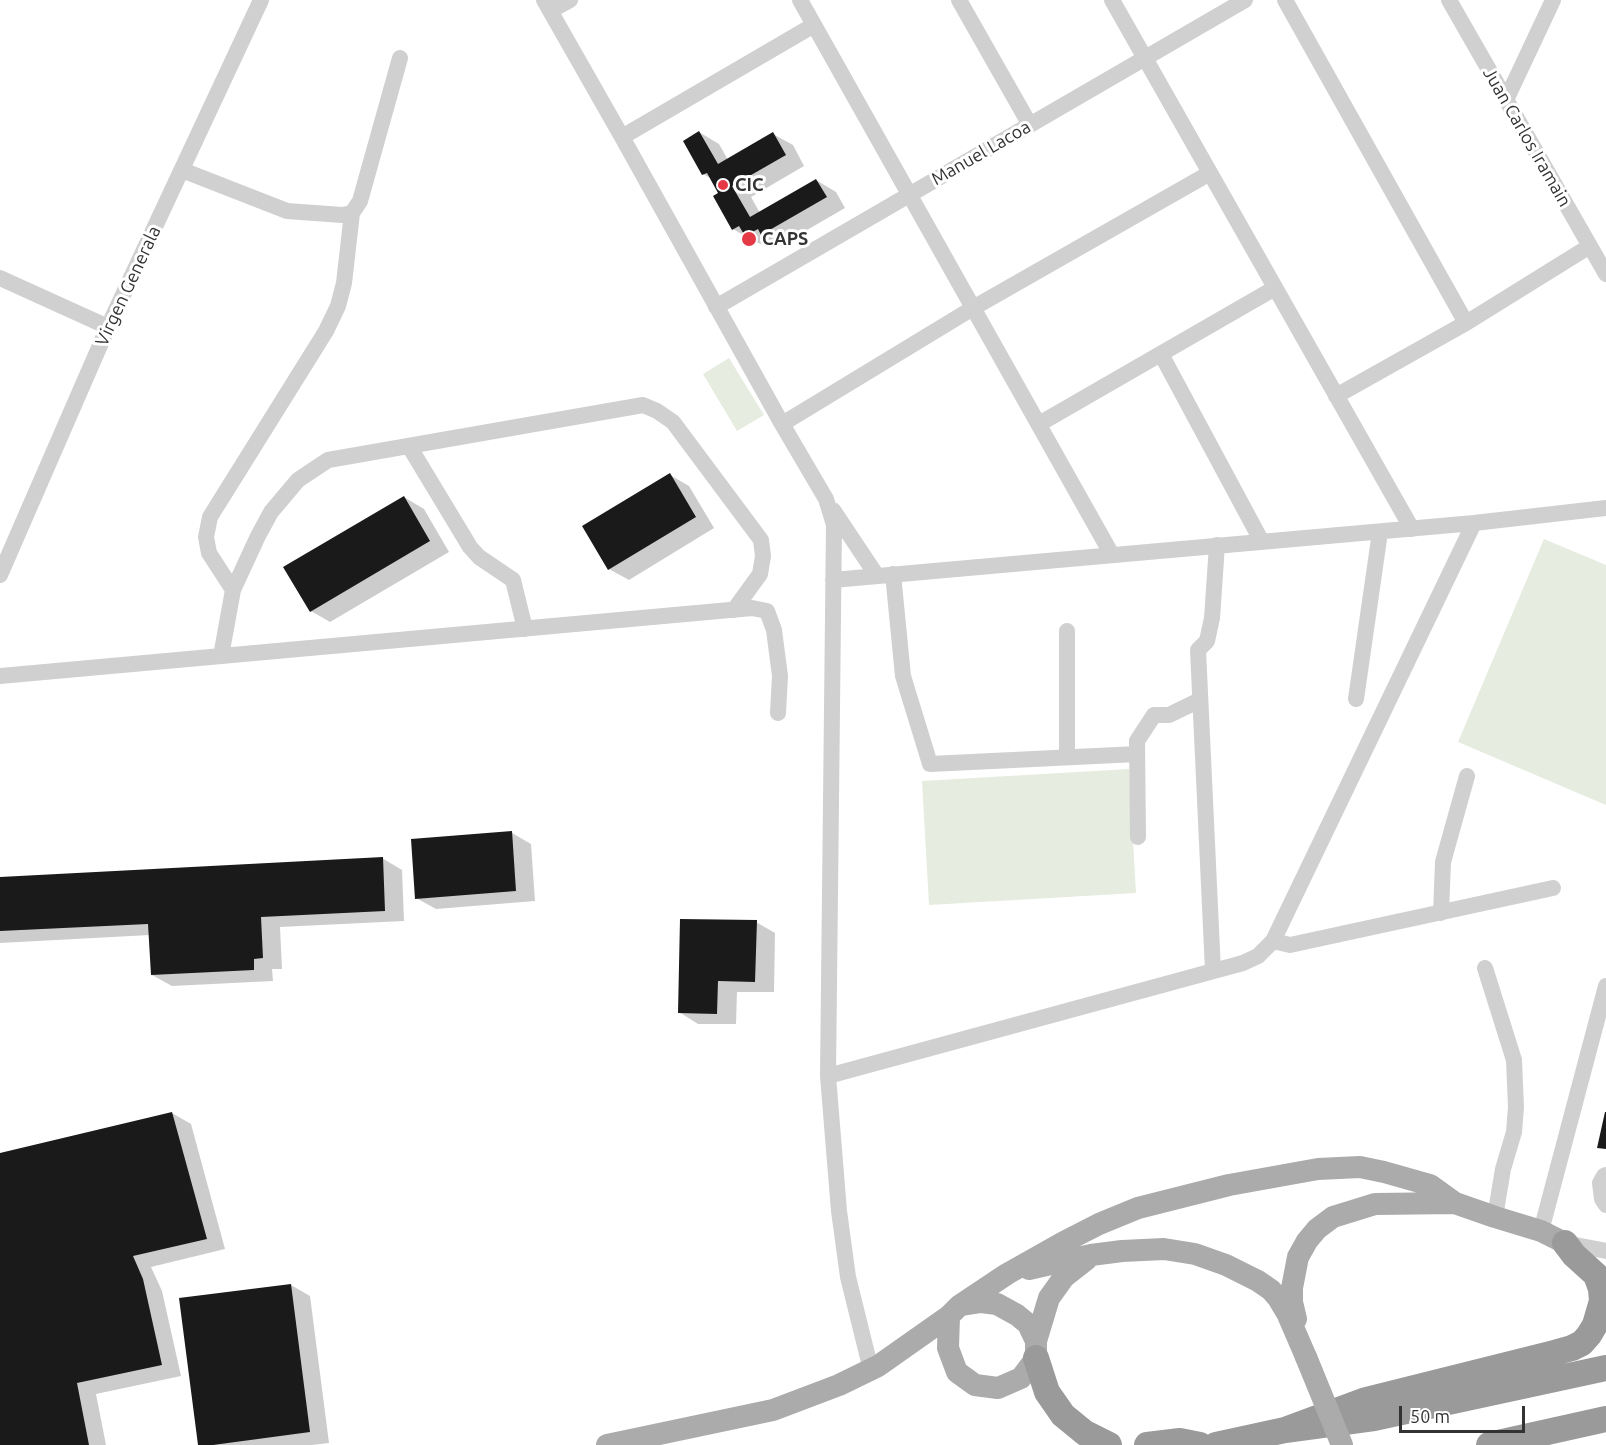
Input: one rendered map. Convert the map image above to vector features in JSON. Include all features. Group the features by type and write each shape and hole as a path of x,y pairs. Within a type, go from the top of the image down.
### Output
{"highway":[{"path":"1285,1430 1366,1400 1563,1351 1582,1343 1595,1325 1602,1301 1601,1288 1596,1275 1574,1255 1565,1243"},
{"path":"1036,1349 1047,1392 1063,1415 1085,1433 1109,1445"},
{"path":"1216,1445 1285,1430 1374,1418 1606,1368"},
{"path":"1489,1445 1606,1419"},
{"path":"1563,1428 1606,1427"},
{"path":"1147,1445 1180,1441 1200,1445"}],"main road":[{"path":"607,1445 773,1410 839,1385 871,1370 911,1344 1007,1274 1062,1242 1138,1208 1228,1185 1318,1169 1360,1167 1430,1185 1455,1203 1495,1218 1541,1231 1565,1243"},
{"path":"1294,1329 1297,1316 1292,1288 1298,1257 1317,1229 1333,1217 1375,1204 1455,1203"},
{"path":"1007,1274 1091,1255 1164,1249 1195,1254 1226,1265 1258,1281 1271,1290 1287,1313 1342,1445"},
{"path":"954,1311 948,1348 957,1372 975,1385 998,1388 1021,1378 1036,1349 1049,1298 1064,1277 1091,1255"},
{"path":"954,1311 981,1302 997,1304 1028,1324 1036,1349"}],"street":[{"name":"Virgen Generala","path":"0,576 108,327 261,0"},
{"path":"570,0 547,6 826,499 885,575 903,676 930,764 1137,754"},
{"path":"800,0 1112,555"},
{"path":"959,0 1030,125"},
{"path":"1112,0 1412,529"},
{"name":"Manuel Lacoa","path":"717,307 1245,0"},
{"path":"1285,0 1466,323"},
{"name":"Juan Carlos Iramain","path":"1449,0 1606,273"},
{"path":"1506,100 1553,0"},
{"path":"622,137 814,25"},
{"path":"233,590 209,553 206,537 210,518 326,331 338,306 344,283 352,213 360,201 400,58"},
{"path":"182,170 287,211 342,215 352,213"},
{"path":"782,424 973,308 1210,172"},
{"path":"1336,396 1466,323 1590,246"},
{"path":"0,278 108,327"},
{"path":"1039,424 1275,288"},
{"path":"1161,354 1262,542"},
{"path":"221,656 233,590 271,512 298,480 328,460 643,405 673,422 761,540 763,556 760,574 734,610"},
{"path":"409,446 470,547 479,557 513,580 525,629"},
{"path":"826,499 834,525 828,1076 839,1211 848,1277 871,1370"},
{"path":"833,580 1380,532 1606,508"},
{"path":"828,1076 1243,963 1258,956 1273,941 1474,523"},
{"path":"1356,699 1380,532"},
{"path":"1213,971 1198,650 1207,641 1212,618 1217,545"},
{"path":"0,676 752,608 767,611 774,630 780,676 778,713"},
{"path":"1067,631 1067,757"},
{"path":"1138,837 1137,741 1154,716 1169,715 1200,699"},
{"path":"1441,912 1443,862 1467,776"},
{"path":"1273,941 1290,945 1553,888"},
{"path":"1485,968 1514,1060 1516,1107 1514,1132 1503,1169 1495,1218"},
{"path":"1541,1231 1606,986"},
{"path":"1606,1175 1600,1183 1602,1199 1606,1205"},
{"path":"1565,1243 1606,1251"}],"shaded area":[{"path":"729,358 764,415 737,431 703,374"},
{"path":"1544,539 1606,565 1606,805 1458,742"},
{"path":"1129,769 1136,893 929,905 922,781"}],"building":[{"path":"699,131 718,164 773,132 786,155 732,186 750,217 816,179 827,197 761,235 758,229 745,236 739,226 732,230 713,196 718,193 707,173 702,175 683,141"},
{"path":"670,473 696,517 608,570 582,526"},
{"path":"404,496 430,541 310,612 283,567"},
{"path":"512,831 516,891 415,899 411,839"},
{"path":"383,857 385,911 261,917 263,958 254,959 254,970 151,975 148,924 0,931 0,877"},
{"path":"680,919 757,920 755,982 718,981 717,1014 678,1013"},
{"path":"172,1112 207,1239 133,1256 143,1279 162,1365 77,1383 89,1445 0,1445 0,1153"},
{"path":"1606,1112 1606,1149 1597,1148"},
{"path":"291,1284 310,1432 198,1445 179,1298"}],"place":[{"name":"CIC","path":"723,185"},
{"name":"CAPS","path":"749,239"}]}
